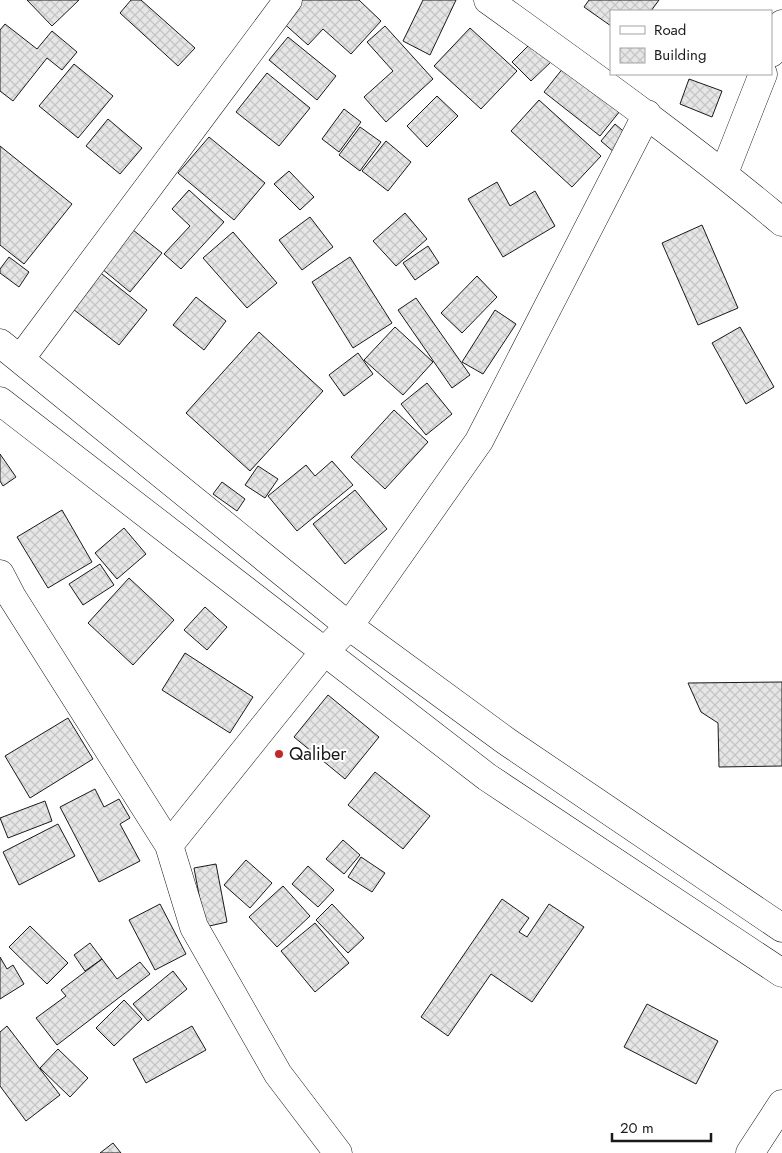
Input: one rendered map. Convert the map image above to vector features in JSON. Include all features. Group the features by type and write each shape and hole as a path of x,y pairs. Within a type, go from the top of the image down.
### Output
{"street":[{"path":"288,0 10,351 349,626 506,741 782,928"},
{"path":"488,0 647,114 724,173 782,222"},
{"path":"772,50 782,24"},
{"path":"724,173 763,75"},
{"path":"169,845 324,652 349,626 479,441 647,114"},
{"path":"0,401 487,777 782,973"},
{"path":"155,521 179,487"},
{"path":"4,591 169,845 194,927 278,1074 338,1153"},
{"path":"750,1153 782,1104"}],"building":[{"path":"27,0 79,0 52,26"},
{"path":"131,0 141,0 195,48 178,66 120,13"},
{"path":"298,0 359,0 381,21 351,54 323,29 308,45 280,20"},
{"path":"423,0 456,0 430,55 403,41"},
{"path":"589,0 659,0 652,10 610,10 610,25 584,7"},
{"path":"5,24 37,49 52,31 77,52 62,70 47,58 13,101 0,91 0,30"},
{"path":"385,26 433,79 386,122 364,97 393,71 367,42"},
{"path":"470,28 517,71 481,109 434,66"},
{"path":"288,37 336,76 317,100 269,60"},
{"path":"532,42 552,61 531,81 512,62"},
{"path":"74,64 113,96 78,138 39,106"},
{"path":"564,67 620,111 600,136 544,92"},
{"path":"267,73 310,108 279,146 236,112"},
{"path":"689,79 722,91 712,117 680,104"},
{"path":"437,96 458,116 427,147 407,126"},
{"path":"539,100 601,156 572,187 511,131"},
{"path":"344,109 361,122 339,152 322,139"},
{"path":"108,119 142,148 120,174 86,146"},
{"path":"615,124 629,136 615,153 601,141"},
{"path":"360,127 381,142 360,171 339,155"},
{"path":"209,137 265,183 234,220 178,173"},
{"path":"386,141 411,162 388,191 362,171"},
{"path":"0,146 72,204 24,264 0,245"},
{"path":"289,171 314,197 300,210 274,184"},
{"path":"497,182 510,206 535,191 555,226 503,257 468,199"},
{"path":"189,190 224,222 181,269 164,254 190,226 172,209"},
{"path":"405,213 427,239 396,266 373,241"},
{"path":"310,217 333,247 302,270 279,240"},
{"path":"702,225 738,308 698,325 662,243"},
{"path":"128,226 162,253 130,292 96,264"},
{"path":"233,232 277,283 247,308 203,258"},
{"path":"428,246 439,263 415,280 403,263"},
{"path":"9,257 29,272 19,287 0,273 0,269"},
{"path":"350,257 392,323 353,348 312,282"},
{"path":"92,266 147,310 119,345 64,302"},
{"path":"477,276 497,297 462,333 441,313"},
{"path":"196,297 226,321 204,350 173,325"},
{"path":"416,298 470,375 452,388 398,310"},
{"path":"495,310 516,324 483,374 462,362"},
{"path":"395,327 433,362 403,395 364,360"},
{"path":"740,327 774,387 746,404 712,343"},
{"path":"259,332 323,391 250,471 186,413"},
{"path":"358,353 373,374 344,396 329,375"},
{"path":"427,383 452,414 426,435 401,404"},
{"path":"394,410 428,442 385,489 351,457"},
{"path":"0,454 16,477 3,486 0,481"},
{"path":"332,461 353,485 297,531 268,496 306,465 315,476"},
{"path":"258,466 278,479 265,498 245,485"},
{"path":"222,482 245,499 237,511 213,494"},
{"path":"355,490 387,529 345,564 313,524"},
{"path":"62,510 92,562 48,588 17,537"},
{"path":"124,528 146,554 117,579 95,553"},
{"path":"100,564 114,585 83,605 69,584"},
{"path":"129,578 174,620 133,665 88,623"},
{"path":"205,607 227,627 207,650 184,630"},
{"path":"185,653 253,697 230,733 162,690"},
{"path":"782,682 782,766 719,767 718,723 701,712 688,683"},
{"path":"328,695 379,737 345,779 294,737"},
{"path":"68,718 93,759 30,798 5,756"},
{"path":"375,772 430,816 403,849 348,805"},
{"path":"95,789 104,807 119,799 130,818 120,824 140,861 99,882 60,807"},
{"path":"45,801 52,821 8,838 0,818"},
{"path":"58,824 75,856 19,885 3,852"},
{"path":"343,840 360,855 344,874 326,859"},
{"path":"361,857 385,873 372,892 348,877"},
{"path":"246,860 272,883 250,908 224,885"},
{"path":"216,864 227,922 205,927 194,868"},
{"path":"308,866 334,890 318,907 292,884"},
{"path":"283,886 310,916 277,947 249,917"},
{"path":"502,899 529,918 519,932 527,937 549,904 584,927 532,1002 491,974 448,1036 421,1017"},
{"path":"160,904 186,954 155,970 129,920"},
{"path":"332,904 364,938 348,953 316,920"},
{"path":"315,923 349,963 315,992 281,951"},
{"path":"30,926 68,963 47,984 9,947"},
{"path":"90,943 102,959 85,971 74,955"},
{"path":"0,957 7,969 13,965 24,984 0,999"},
{"path":"102,959 117,979 140,962 150,974 57,1045 36,1018 66,996 61,990"},
{"path":"173,971 187,989 148,1021 133,1004"},
{"path":"124,1000 142,1019 114,1046 96,1028"},
{"path":"647,1004 718,1041 696,1084 624,1047"},
{"path":"7,1026 60,1095 26,1121 0,1086 0,1032"},
{"path":"192,1026 206,1050 146,1083 133,1059"},
{"path":"58,1049 88,1078 70,1097 40,1068"},
{"path":"113,1143 121,1153 100,1153"}],"place":[{"name":"Qaliber","path":"279,754"}]}
